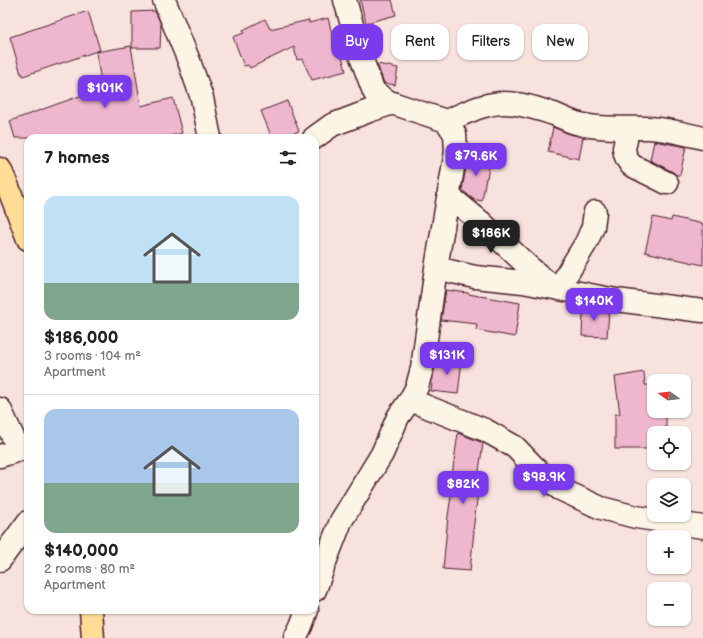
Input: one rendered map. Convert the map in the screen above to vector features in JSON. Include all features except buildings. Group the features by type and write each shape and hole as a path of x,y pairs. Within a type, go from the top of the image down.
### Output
{"main road":[{"path":"0,170 24,229"},
{"path":"91,614 93,638"}],"street":[{"path":"164,0 189,61 202,98 209,134"},
{"path":"319,579 341,522 382,454 398,417 417,387 422,368 436,268 456,151 455,134 446,121 389,102 374,92 361,57 345,0"},
{"path":"319,135 332,126 393,103"},
{"path":"446,121 485,106 502,103 514,103 540,110 576,123 596,127 663,129 703,138"},
{"path":"621,128 626,140 624,148 625,154 631,165 667,183"},
{"path":"449,196 482,223 530,268 557,289"},
{"path":"557,289 586,243 593,228 595,212"},
{"path":"436,268 475,277 523,282 616,300 703,312"},
{"path":"410,400 485,430 515,447 538,471 560,490 601,508 636,517 703,528"},
{"path":"0,409 16,451"},
{"path":"0,560 24,527"},
{"path":"295,638 306,614"}]}
